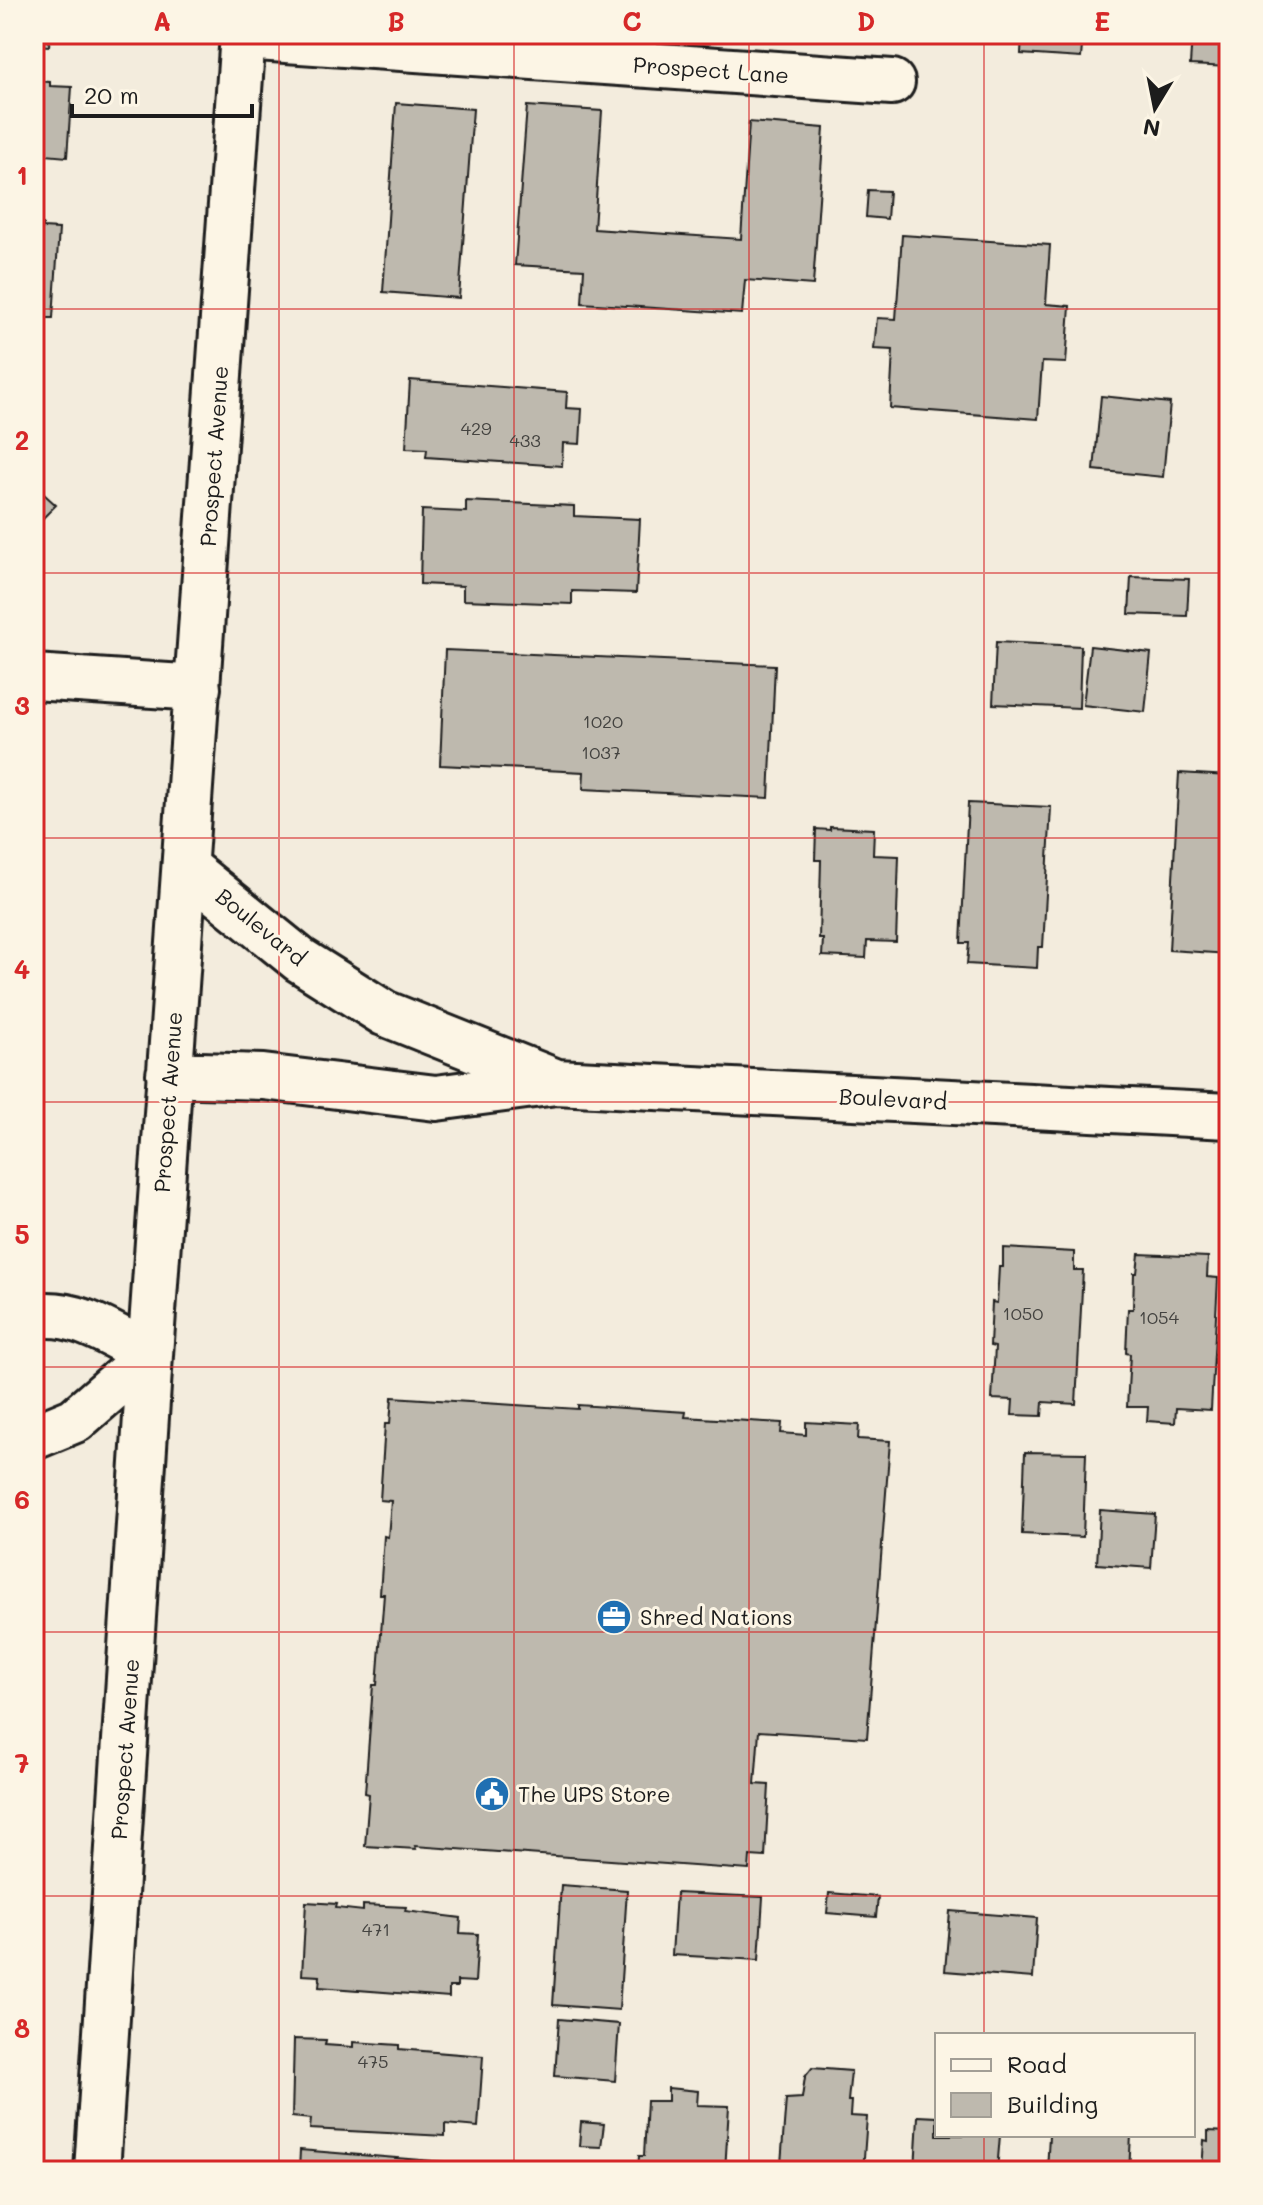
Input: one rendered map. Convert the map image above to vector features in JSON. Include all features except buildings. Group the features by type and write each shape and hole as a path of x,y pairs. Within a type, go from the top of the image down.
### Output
{"main road":[{"name":"Prospect Lane","path":"243,35 892,82"},
{"name":"Prospect Avenue","path":"97,2171 169,1074 243,35"},
{"path":"34,677 198,688"},
{"name":"Boulevard","path":"185,867 300,960 384,1013 556,1082"},
{"name":"Boulevard","path":"169,1074 263,1077 436,1098 556,1082 1229,1116"},
{"path":"34,1316 51,1313 77,1318 150,1355 75,1420 34,1437"}],"place":[{"name":"Shred Nations","path":"614,1617"},
{"name":"The UPS Store","path":"492,1794"}]}
